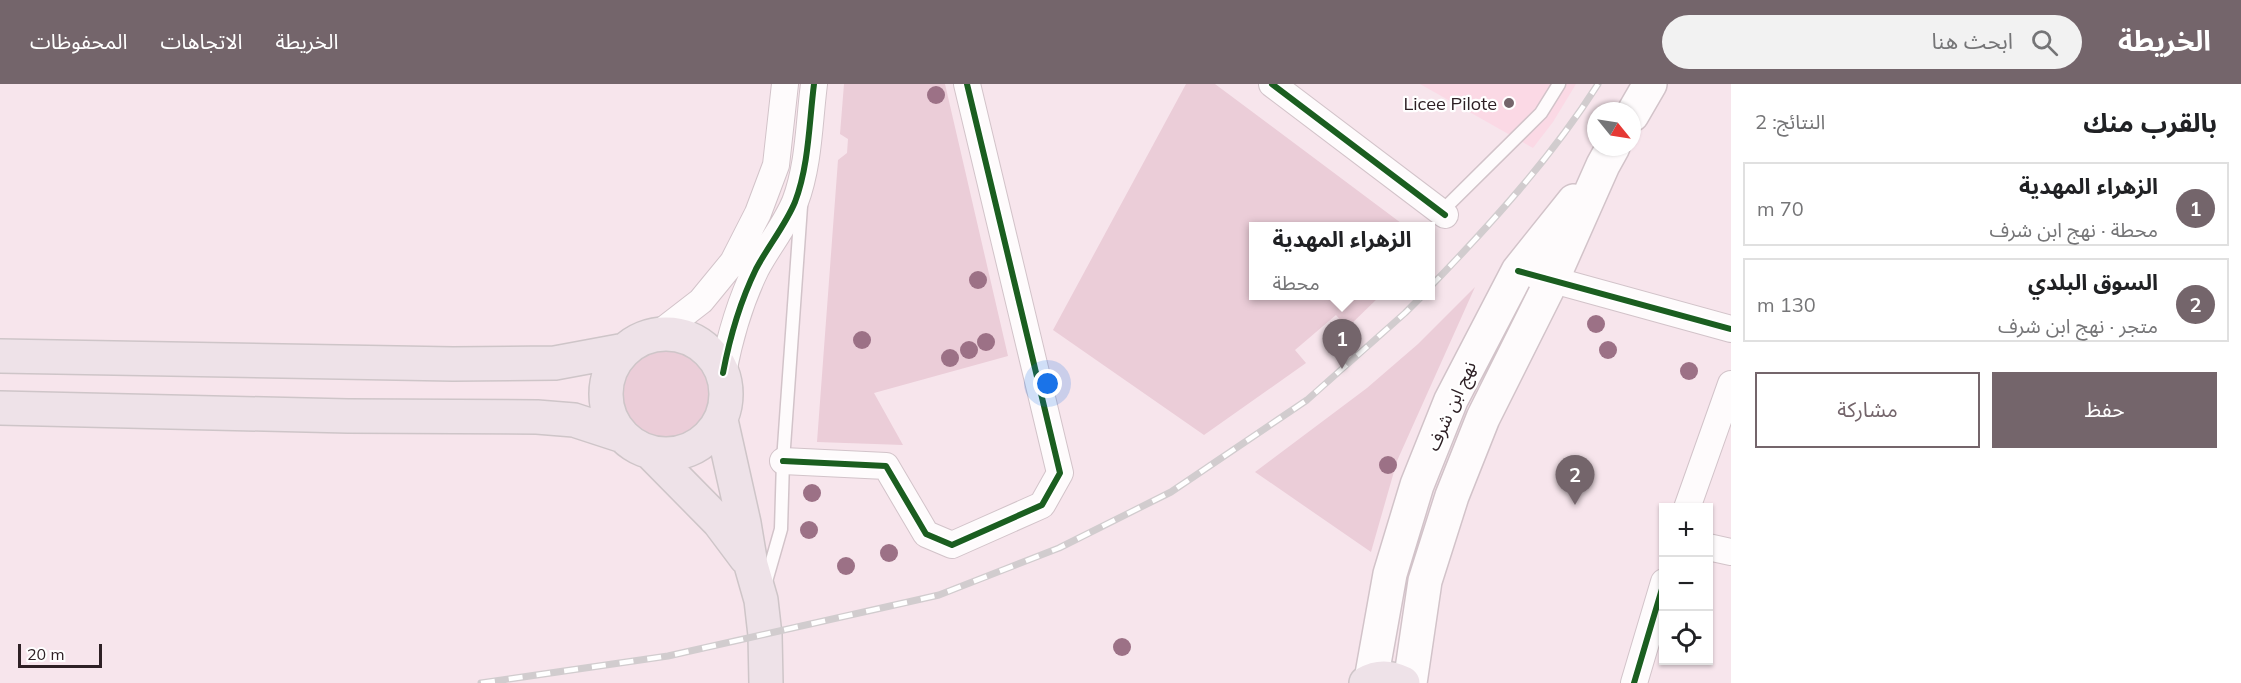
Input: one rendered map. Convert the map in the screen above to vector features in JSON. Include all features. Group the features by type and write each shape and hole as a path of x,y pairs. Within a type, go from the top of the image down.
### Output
{"main road":[{"path":"1640,102 1650,84"},
{"name":"نهج ابن شرف","path":"1380,682 1390,574 1417,485 1450,400 1518,271 1608,156"},
{"name":"نهج ابن شرف","path":"1410,683 1425,581 1452,496 1483,418 1552,280 1608,156"},
{"path":"657,334 673,334 689,338 704,347 715,359 723,374 726,389 721,420 713,432 692,449 665,455 651,453 629,443 621,435 608,411 606,391 610,371 616,360 625,350 645,337 657,334"},
{"path":"0,356 453,364 555,363 625,350"},
{"path":"0,408 348,416 537,417 574,420 621,435"},
{"path":"721,420 751,565 761,600 765,635 766,683"},
{"path":"651,453 720,522 751,565"}],"street":[{"path":"657,334 701,301 733,262 758,213 776,165 785,84"},
{"path":"723,374 730,333 743,298 757,267 784,226 795,200 804,169 814,84"},
{"path":"783,461 886,466 926,534 952,545 1042,505 1060,473 968,84"},
{"path":"1272,84 1443,213"},
{"path":"1518,271 1731,329"},
{"path":"1689,503 1731,384"},
{"path":"1713,548 1731,552"},
{"path":"1634,683 1659,599"}],"lane":[{"path":"1443,213 1541,113 1559,84"},
{"path":"761,600 781,529 783,461 804,169"}],"shaded area":[{"path":"844,84 945,84 1008,356 874,393 903,445 817,442 838,160 847,153 848,139 840,134"},
{"path":"1186,84 1215,84 1400,222 1249,222 1249,300 1376,300 1347,328 1336,315 1295,350 1306,363 1204,435 1053,330"},
{"name":"Licee Pilote","path":"1420,84 1576,84 1553,122 1533,148"},
{"path":"1475,287 1397,461 1371,552 1255,472 1367,388 1418,344"},
{"path":"669,347 679,348 696,355 710,369 717,386 717,406 710,423 696,437 679,444 669,445 659,444 642,437 628,423 621,406 620,396 621,386 628,369 642,355 659,348"}],"railway":[{"path":"1435,282 1519,190 1560,138 1598,84"},
{"path":"481,683 668,656 939,595 1059,548 1171,492 1307,400 1418,300"}],"cycle path":[{"path":"723,373 732,333 745,295 756,269 791,211 800,188 806,159 814,84"},
{"path":"783,461 886,466 926,534 952,545 1042,505 1060,473 967,84"},
{"path":"1272,84 1445,215"},
{"path":"1518,271 1731,329"},
{"path":"1634,683 1659,599"}],"place":[{"name":"Licee Pilote","path":"1509,103"},
{"name":"الزهراء المهدية","path":"1342,369"},
{"name":"السوق البلدي","path":"1575,505"}]}
